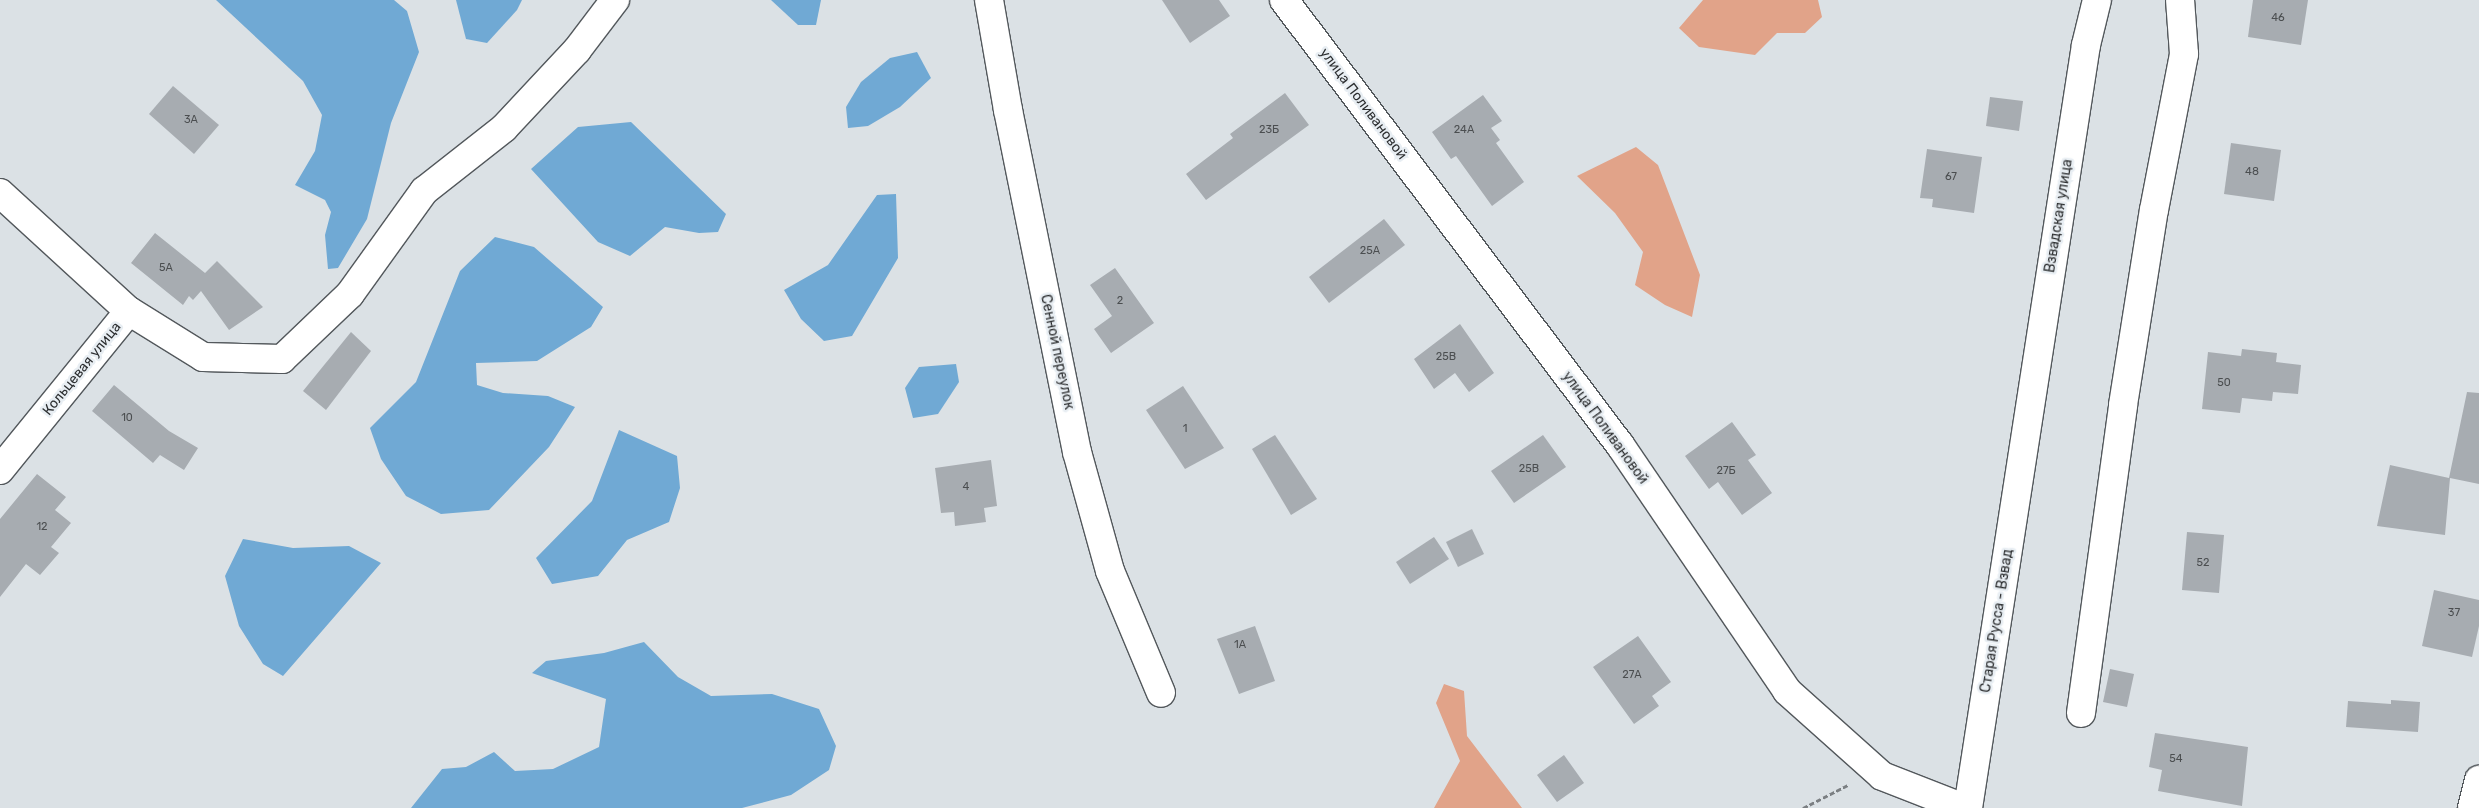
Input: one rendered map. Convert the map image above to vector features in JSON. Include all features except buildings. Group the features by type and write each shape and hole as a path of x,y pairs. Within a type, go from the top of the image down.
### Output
{"street":[{"path":"129,311 202,357 282,359 350,294 424,191 504,128 577,50 615,0"},
{"name":"Сенной переулок","path":"989,0 1008,110 1077,452 1110,571 1161,693"},
{"name":"улица Поливановой","path":"1284,0 1620,445 1787,691 1882,776 1964,808"},
{"name":"Взвадская улица","path":"2026,433 2086,45 2097,0"},
{"path":"2081,714 2129,366 2154,210 2184,54 2180,0"},
{"name":"Кольцевая улица","path":"0,193 129,311 0,470"},
{"name":"Старая Русса - Взвад","path":"1968,808 2026,433"},
{"path":"2472,808 2479,780"}],"path":[{"path":"1804,808 1848,784 1882,776"}],"shaded area":[{"path":"1703,0 1818,0 1822,17 1805,33 1777,33 1755,55 1699,47 1679,28"},
{"path":"1636,147 1658,165 1700,275 1692,317 1665,305 1635,285 1643,252 1615,213 1577,176"},
{"path":"1444,684 1464,691 1467,736 1522,808 1434,808 1460,761 1436,703"}],"water":[{"path":"216,0 394,0 407,11 419,52 391,123 367,219 338,268 328,269 325,235 331,212 325,200 295,185 315,151 322,115 303,81"},
{"path":"456,0 522,0 517,10 487,43 466,39"},
{"path":"771,0 821,0 816,25 798,25"},
{"path":"917,52 931,78 900,107 868,126 848,128 846,107 861,82 890,58"},
{"path":"631,122 726,214 718,232 699,233 665,227 630,256 598,242 531,169 578,127"},
{"path":"896,194 898,258 852,336 824,341 801,319 784,290 828,265 877,195"},
{"path":"495,237 534,247 603,307 591,327 537,361 476,363 477,385 503,393 548,396 575,407 549,447 489,510 441,514 406,496 381,459 370,428 416,382 460,271"},
{"path":"956,364 959,382 938,414 913,418 905,388 919,367"},
{"path":"619,430 677,456 680,488 669,522 627,540 598,576 552,584 536,558 592,501"},
{"path":"243,539 293,548 349,546 381,563 283,676 263,664 239,626 225,576"},
{"path":"644,642 678,677 711,696 772,694 819,709 836,746 829,770 791,795 742,808 411,808 442,769 466,767 494,752 515,771 553,769 599,747 606,699 532,673 546,661 604,653"}]}
